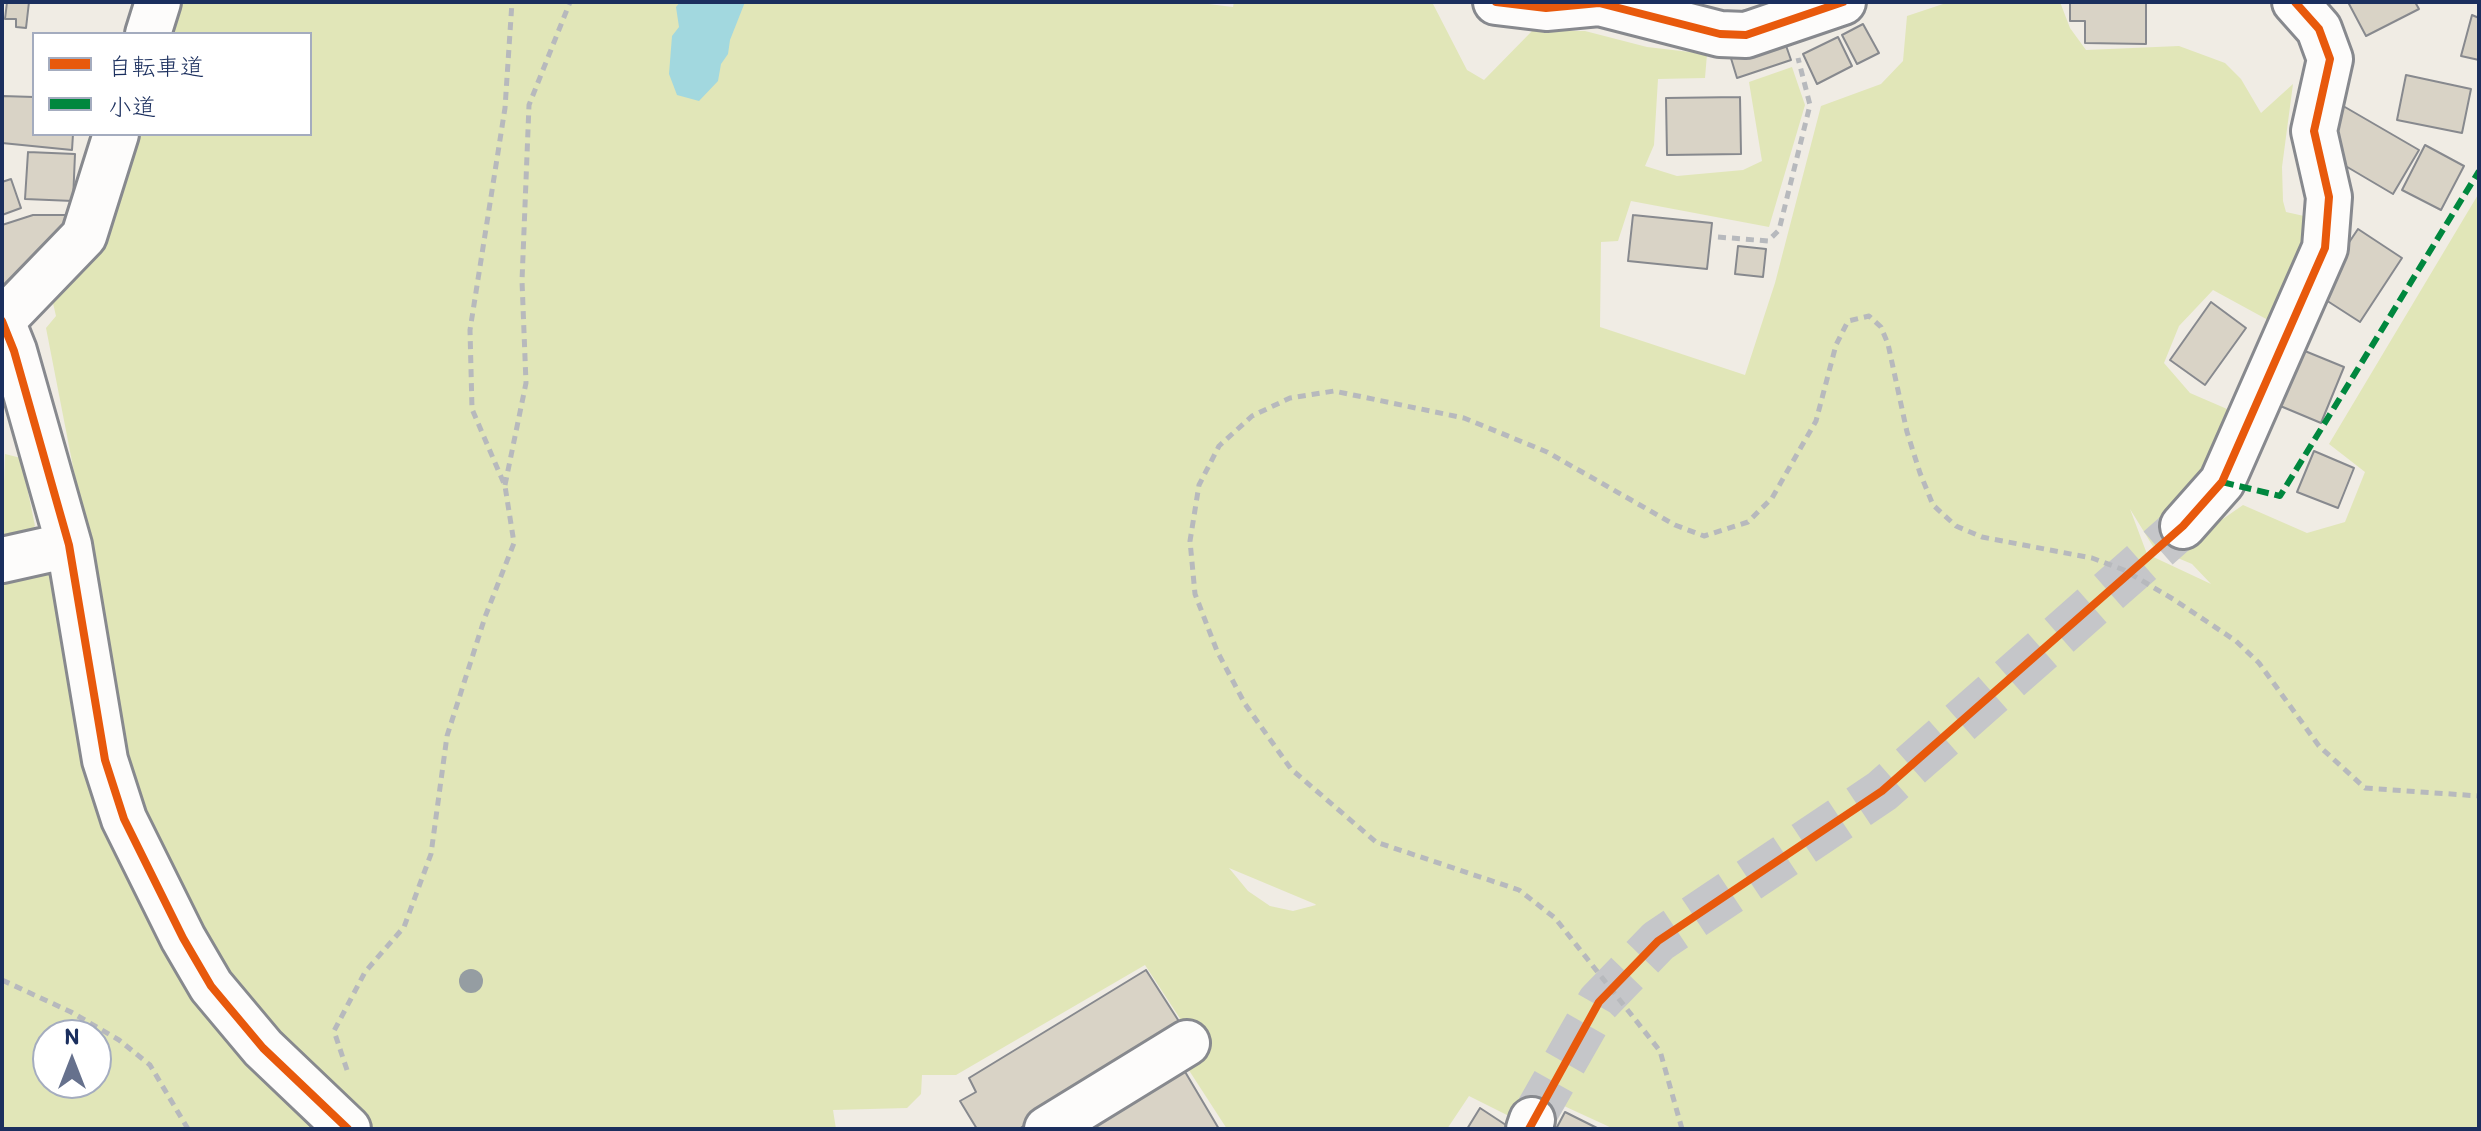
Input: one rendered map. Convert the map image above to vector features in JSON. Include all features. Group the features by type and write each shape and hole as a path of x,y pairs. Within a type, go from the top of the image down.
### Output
{"street":[{"path":"149,32 158,2"},
{"path":"1496,2 1546,8 1599,3 1720,34 1746,35 1843,2"},
{"path":"2183,526 2222,482 2325,248 2329,197 2314,131 2330,59 2319,29 2295,2"},
{"path":"2,399 6,331 84,236 115,136"},
{"path":"6,331 69,545 105,760 124,819 211,986 263,1048 348,1129"},
{"path":"2,560 69,545"},
{"path":"1047,1129 1187,1043"}],"path":[{"path":"349,1076 334,1031 365,972 404,927 431,854 447,736 485,617 514,543 505,486 472,409 470,330 505,108 512,2"},
{"path":"505,486 526,383 522,281 529,105 570,2"},
{"path":"1718,237 1768,241 1779,230 1810,105 1802,70"},
{"path":"1682,1129 1660,1051 1555,918 1519,890 1376,842 1291,769 1245,704 1217,651 1195,594 1190,541 1199,485 1219,446 1252,416 1290,398 1334,391 1464,418 1547,452 1675,525 1704,536 1748,522 1772,498 1816,421 1836,345 1848,321 1869,316 1881,327 1892,355 1907,432 1933,505 1956,526 1982,537 2092,558 2124,570 2173,599 2236,641 2259,663 2319,746 2365,788 2479,796"},
{"path":"2,980 71,1012 139,1056 150,1065 188,1129"}],"green space":[{"path":"149,2 1192,2 1233,7 1234,2 1432,2 1467,70 1484,80 1532,31 1585,31 1647,47 1707,54 1705,78 1658,79 1654,145 1645,166 1677,176 1743,170 1762,161 1749,82 1792,67 1805,105 1769,227 1631,201 1618,241 1601,242 1600,327 1745,375 1775,283 1821,106 1881,84 1903,61 1907,16 1949,2 2060,2 2070,28 2086,50 2179,46 2225,63 2241,79 2261,113 2293,84 2282,167 2283,201 2286,212 2313,218 2303,251 2268,320 2213,290 2179,326 2164,363 2190,393 2234,412 2191,541 2243,505 2307,533 2345,522 2365,472 2329,444 2479,193 2479,1129 1614,1129 1564,1106 1567,1099 1547,1090 1525,1124 1469,1096 1447,1129 1227,1129 1181,1058 1198,1046 1145,965 956,1075 922,1075 921,1094 907,1108 833,1110 836,1129 2,1129 2,548 84,523 46,328 56,316 49,286 112,136 312,136 312,32 141,32","holes":["2130,509 2154,548 2192,564 2211,584 2147,554","1229,868 1316,905 1293,911 1270,906 1248,891"]},
{"path":"5,454 21,458 35,526 26,536 2,539"}],"water":[{"path":"680,2 745,2 730,40 728,54 721,64 718,81 699,101 677,95 669,74 672,36 679,27 676,7"}],"building":[{"path":"7,2 29,2 26,28 16,27 16,19 5,19"},
{"path":"2070,2 2146,2 2146,44 2085,43 2085,21 2070,21"},
{"path":"2348,2 2415,2 2419,9 2366,36"},
{"path":"2472,15 2479,18 2479,60 2461,56"},
{"path":"1863,24 1879,53 1857,64 1842,35"},
{"path":"1783,37 1791,60 1737,78 1730,55"},
{"path":"1838,37 1852,66 1817,84 1803,54"},
{"path":"2406,75 2471,89 2462,133 2397,120"},
{"path":"2,96 32,97 32,136 73,136 72,150 2,143"},
{"path":"1740,97 1741,154 1667,155 1666,98"},
{"path":"2338,103 2419,150 2393,194 2332,158"},
{"path":"2425,145 2464,166 2441,210 2402,190"},
{"path":"28,152 75,154 73,201 25,199"},
{"path":"11,179 21,208 2,215 2,182"},
{"path":"33,215 78,215 23,284 2,285 2,225"},
{"path":"1633,215 1712,223 1707,269 1628,261"},
{"path":"2358,229 2402,258 2360,322 2315,293"},
{"path":"1738,246 1766,249 1763,277 1735,274"},
{"path":"2211,302 2246,328 2205,385 2170,360"},
{"path":"2300,349 2344,367 2321,423 2278,405"},
{"path":"2314,451 2354,468 2338,508 2297,492"},
{"path":"1146,970 1180,1023 1019,1129 977,1129 960,1101 976,1092 969,1078"},
{"path":"1181,1065 1219,1129 1069,1129"},
{"path":"1480,1108 1512,1129 1467,1129"},
{"path":"1565,1112 1599,1129 1556,1129"}],"tunnel":[{"path":"1532,1120 1599,1002 1658,941 1882,791 2183,526"}],"marked path":[{"path":"2222,482 2280,496 2479,171"}],"cycle path":[{"path":"1496,2 1546,8 1599,3 1720,34 1746,35 1843,2"},
{"path":"1529,1129 1599,1002 1658,941 1882,791 2183,526 2222,482 2325,248 2329,197 2314,131 2330,59 2319,29 2295,2"},
{"path":"2,321 14,351 69,545 105,760 124,819 183,938 211,986 263,1048 348,1129"}]}
